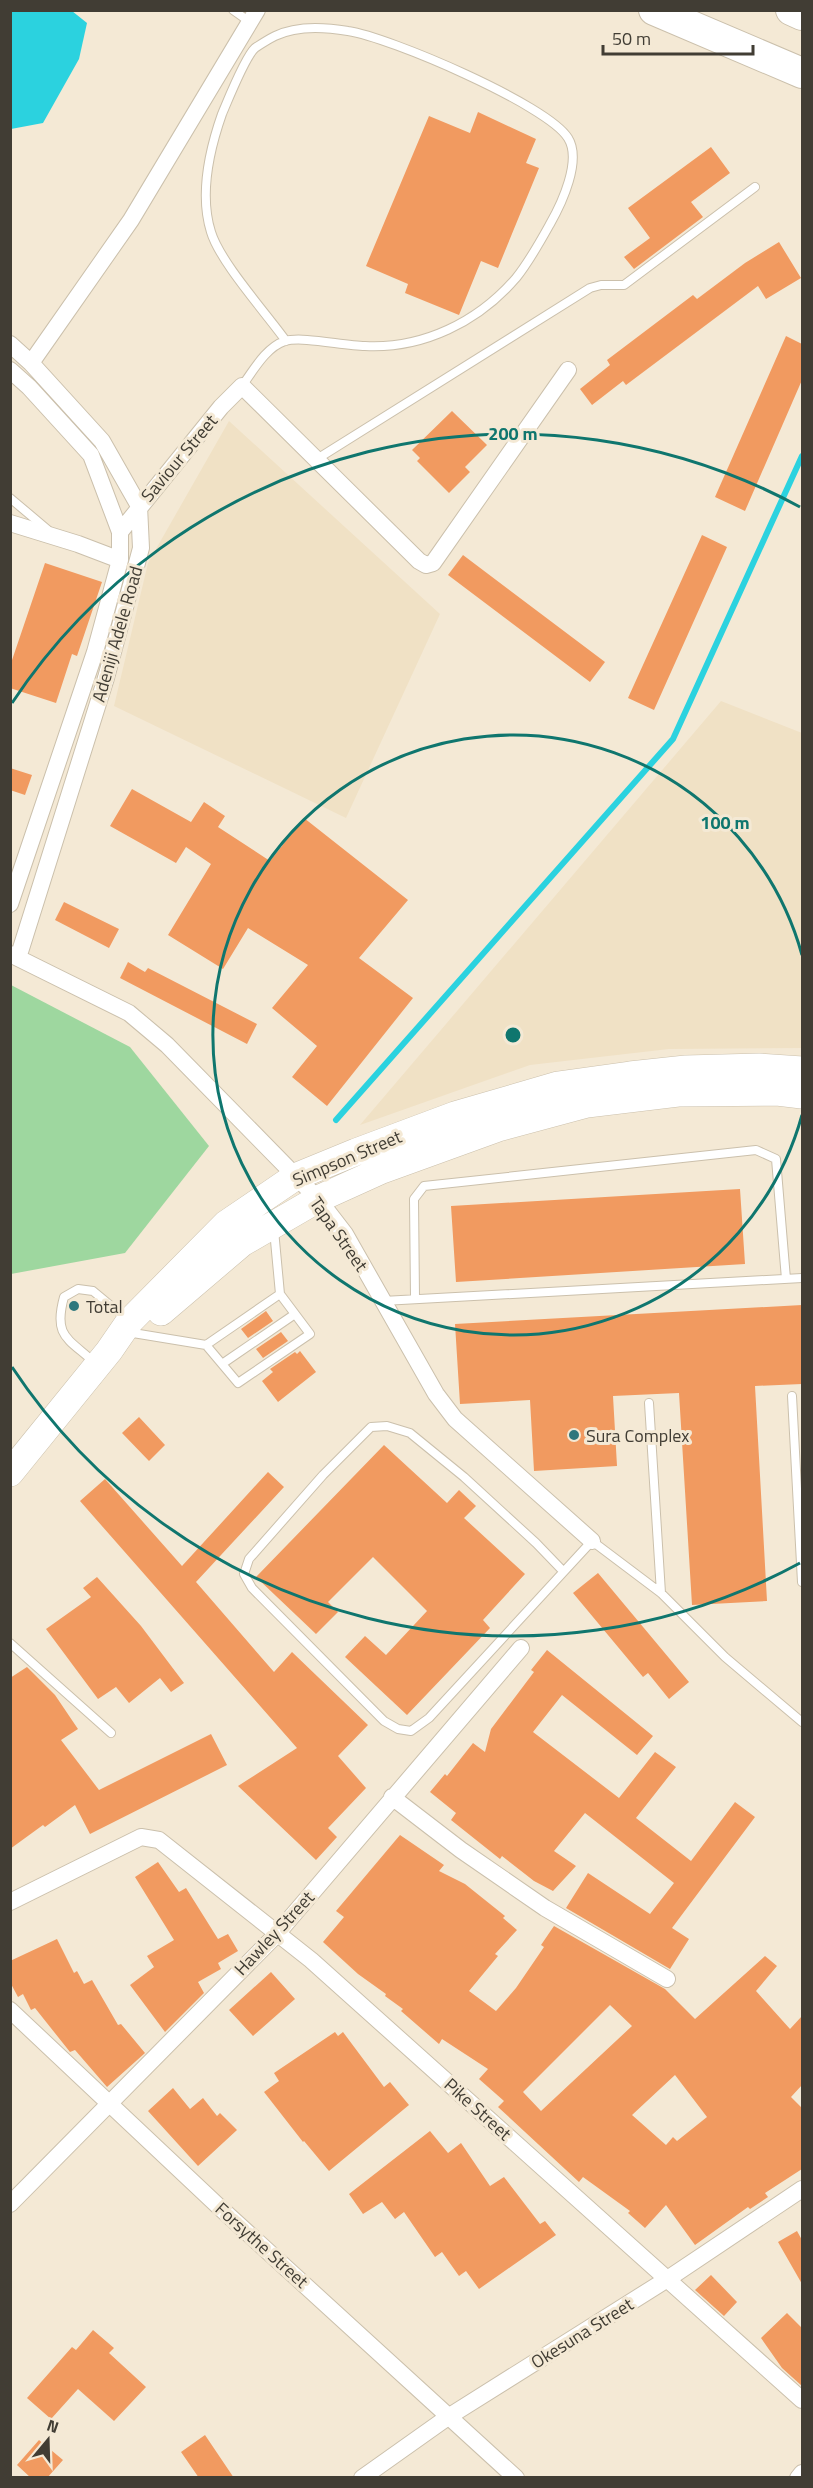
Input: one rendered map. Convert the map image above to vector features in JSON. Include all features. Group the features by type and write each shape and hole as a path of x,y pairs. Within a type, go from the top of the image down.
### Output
{"highway":[{"path":"654,10 802,73"},
{"path":"791,10 802,15"}],"main road":[{"name":"Simpson Street","path":"131,1327 226,1224 295,1177 356,1152 454,1115 558,1085 686,1069 759,1067 802,1070"},
{"path":"10,1473 131,1327 171,1305 242,1243 318,1199 382,1170 498,1128 587,1104 678,1093 777,1092 802,1095"}],"street":[{"path":"31,363 131,220 254,16"},
{"name":"Adeniji Adele Road","path":"10,344 31,363 102,441 139,506 141,548 106,678 14,956"},
{"name":"Adeniji Adele Road","path":"10,370 29,387 91,455 120,532 120,560 95,652 10,904"},
{"path":"242,386 419,561 426,565 433,564 568,370"},
{"name":"Saviour Street","path":"120,532 221,407 242,386"},
{"path":"10,523 120,560"},
{"name":"Tapa Street","path":"14,956 129,1013 167,1045 318,1199 345,1234 436,1394 455,1419 592,1541"},
{"name":"Hawley Street","path":"10,2204 276,1935 521,1648"},
{"path":"392,1797 461,1850 545,1908 667,1979"},
{"name":"Pike Street","path":"10,1902 141,1837 159,1840 276,1935 311,1960 669,2278 802,2400"},
{"name":"Forsythe Street","path":"10,2010 516,2478"},
{"name":"Okesuna Street","path":"362,2478 448,2417 669,2278 802,2189"},
{"path":"798,2478 802,2474"}],"lane":[{"path":"233,10 254,16"},
{"path":"242,386 271,349 286,341 385,347 428,339 456,327 490,303 517,277 551,222 574,163 569,139 552,120 498,89 397,46 351,31 312,27 278,34 253,50 229,96 218,125 210,152 205,204 212,235 231,268 286,341"},
{"path":"317,459 590,288 601,285 624,285 755,187"},
{"path":"10,498 58,538"},
{"path":"415,1298 414,1199 424,1186 756,1150 776,1159 786,1279"},
{"path":"103,1358 61,1331 59,1316 64,1297 78,1289 93,1291 131,1327 206,1345 238,1383 310,1334 280,1294 273,1224"},
{"path":"383,1300 802,1278"},
{"path":"206,1345 280,1294"},
{"path":"222,1365 295,1314"},
{"path":"792,1396 802,1582"},
{"path":"649,1402 661,1593"},
{"path":"564,1571 536,1543 410,1433 387,1425 371,1427 323,1475 249,1559 244,1574 252,1588 384,1721 398,1730 411,1731 429,1718 592,1541 661,1593 725,1657 802,1722"},
{"path":"10,1643 111,1733"}],"shaded area":[{"path":"229,421 440,614 346,818 114,706 148,563"},
{"path":"721,701 802,733 802,1048 669,1049 530,1065 360,1125"}],"green space":[{"path":"11,985 130,1047 209,1146 125,1253 11,1274"}],"water":[{"path":"11,10 72,11 87,23 79,59 43,123 11,129"}],"building":[{"path":"478,112 536,139 526,163 539,168 498,268 481,261 459,315 405,293 408,284 366,266 429,116 470,133"},
{"path":"711,147 730,173 691,202 703,217 634,269 624,257 650,238 628,208"},
{"path":"779,242 801,278 766,299 758,286 626,385 623,381 592,405 580,389 610,365 607,360 693,295 697,299 745,263"},
{"path":"786,336 802,344 802,380 745,511 715,497"},
{"path":"452,411 487,445 465,467 470,472 449,493 417,461 420,458 412,450"},
{"path":"702,535 727,547 654,710 628,698"},
{"path":"463,555 605,662 590,682 448,575"},
{"path":"45,563 102,582 77,656 72,654 56,703 10,688 10,666"},
{"path":"10,768 32,775 25,795 10,790"},
{"path":"132,789 191,822 204,802 225,816 218,827 270,861 304,818 408,900 359,958 413,998 327,1106 292,1077 317,1046 272,1008 308,965 248,928 223,969 168,935 211,864 186,847 176,863 110,826"},
{"path":"64,902 119,929 109,948 55,920"},
{"path":"128,962 145,972 148,968 257,1024 247,1044 120,978"},
{"path":"740,1189 745,1264 456,1282 451,1206"},
{"name":"Sura Complex","path":"802,1305 802,1384 755,1386 767,1601 692,1605 679,1393 613,1396 617,1466 534,1471 530,1400 460,1404 455,1324"},
{"path":"266,1311 273,1321 248,1338 241,1329"},
{"path":"281,1332 288,1341 263,1358 256,1349"},
{"path":"300,1351 316,1372 278,1402 262,1381 273,1372 270,1369"},
{"path":"139,1417 165,1445 149,1461 122,1433"},
{"path":"384,1445 447,1503 459,1490 476,1506 464,1518 525,1574 483,1620 490,1628 407,1715 345,1657 365,1636 386,1655 427,1611 373,1557 328,1602 338,1612 316,1634 256,1577"},
{"path":"268,1472 284,1487 196,1582 274,1672 292,1652 368,1725 338,1756 366,1788 328,1828 337,1837 316,1860 238,1786 297,1748 80,1501 105,1479 182,1566"},
{"path":"598,1573 689,1682 669,1699 648,1673 643,1677 573,1593"},
{"path":"97,1577 141,1626 184,1683 171,1692 160,1678 129,1703 116,1687 98,1699 46,1629 91,1597 83,1588"},
{"path":"547,1650 653,1736 637,1755 562,1695 533,1732 619,1798 655,1752 676,1767 636,1818 691,1861 735,1802 755,1817 672,1928 689,1939 670,1969 566,1908 588,1873 650,1914 674,1883 585,1813 554,1851 576,1866 553,1891 534,1881 502,1856 500,1859 451,1820 456,1813 430,1792 445,1774 447,1776 473,1743 485,1752 491,1729 534,1672 531,1670"},
{"path":"27,1667 55,1695 78,1729 61,1740 99,1790 211,1734 227,1765 90,1834 75,1805 10,1849 10,1678"},
{"path":"400,1835 444,1865 439,1871 465,1884 505,1916 503,1918 517,1930 495,1954 498,1956 469,1991 496,2011 516,1988 544,1947 541,1945 554,1926 665,1989 695,2019 765,1956 777,1966 756,1991 790,2029 802,2016 802,2085 791,2097 802,2108 802,2169 765,2193 768,2197 750,2209 748,2207 695,2245 666,2205 645,2228 628,2213 630,2211 583,2177 579,2182 498,2107 504,2101 479,2079 488,2069 442,2039 439,2044 401,2011 403,2009 385,1996 386,1994 358,1974 323,1942 344,1917 336,1911","holes":["610,2005 632,2026 541,2111 523,2092","675,2075 707,2117 677,2141 673,2137 666,2145 632,2115"]},
{"path":"158,1862 179,1892 186,1888 218,1939 228,1934 238,1951 218,1963 221,1969 198,1982 204,1993 165,2032 130,1985 154,1967 147,1956 174,1940 135,1877"},
{"path":"57,1939 74,1973 77,1971 84,1984 92,1980 118,2025 121,2024 145,2053 107,2087 75,2050 70,2052 35,2008 31,2010 23,1994 18,1997 10,1982 10,1961"},
{"path":"271,1972 295,1999 253,2036 229,2010"},
{"path":"335,2032 338,2036 343,2032 384,2087 390,2082 409,2105 329,2171 264,2092 279,2081 274,2073"},
{"path":"173,2088 190,2109 203,2098 217,2116 220,2113 237,2130 198,2166 148,2111"},
{"path":"430,2131 448,2153 461,2143 490,2186 504,2177 540,2224 545,2221 556,2235 479,2289 466,2271 459,2276 442,2252 435,2257 404,2212 395,2219 382,2202 363,2214 349,2194"},
{"path":"797,2231 802,2240 802,2284 778,2242"},
{"path":"711,2275 737,2302 724,2316 695,2290"},
{"path":"787,2313 802,2328 802,2386 782,2368 761,2338"},
{"path":"93,2330 114,2348 109,2353 146,2387 114,2421 78,2389 51,2419 27,2398 72,2347 76,2350"},
{"path":"205,2435 234,2478 199,2478 181,2452"},
{"path":"39,2440 63,2460 47,2478 31,2478 17,2465"}],"waterway":[{"path":"336,1120 673,739 802,456"}],"place":[{"name":"Total","path":"74,1306"},
{"name":"Sura Complex","path":"574,1435"}]}
